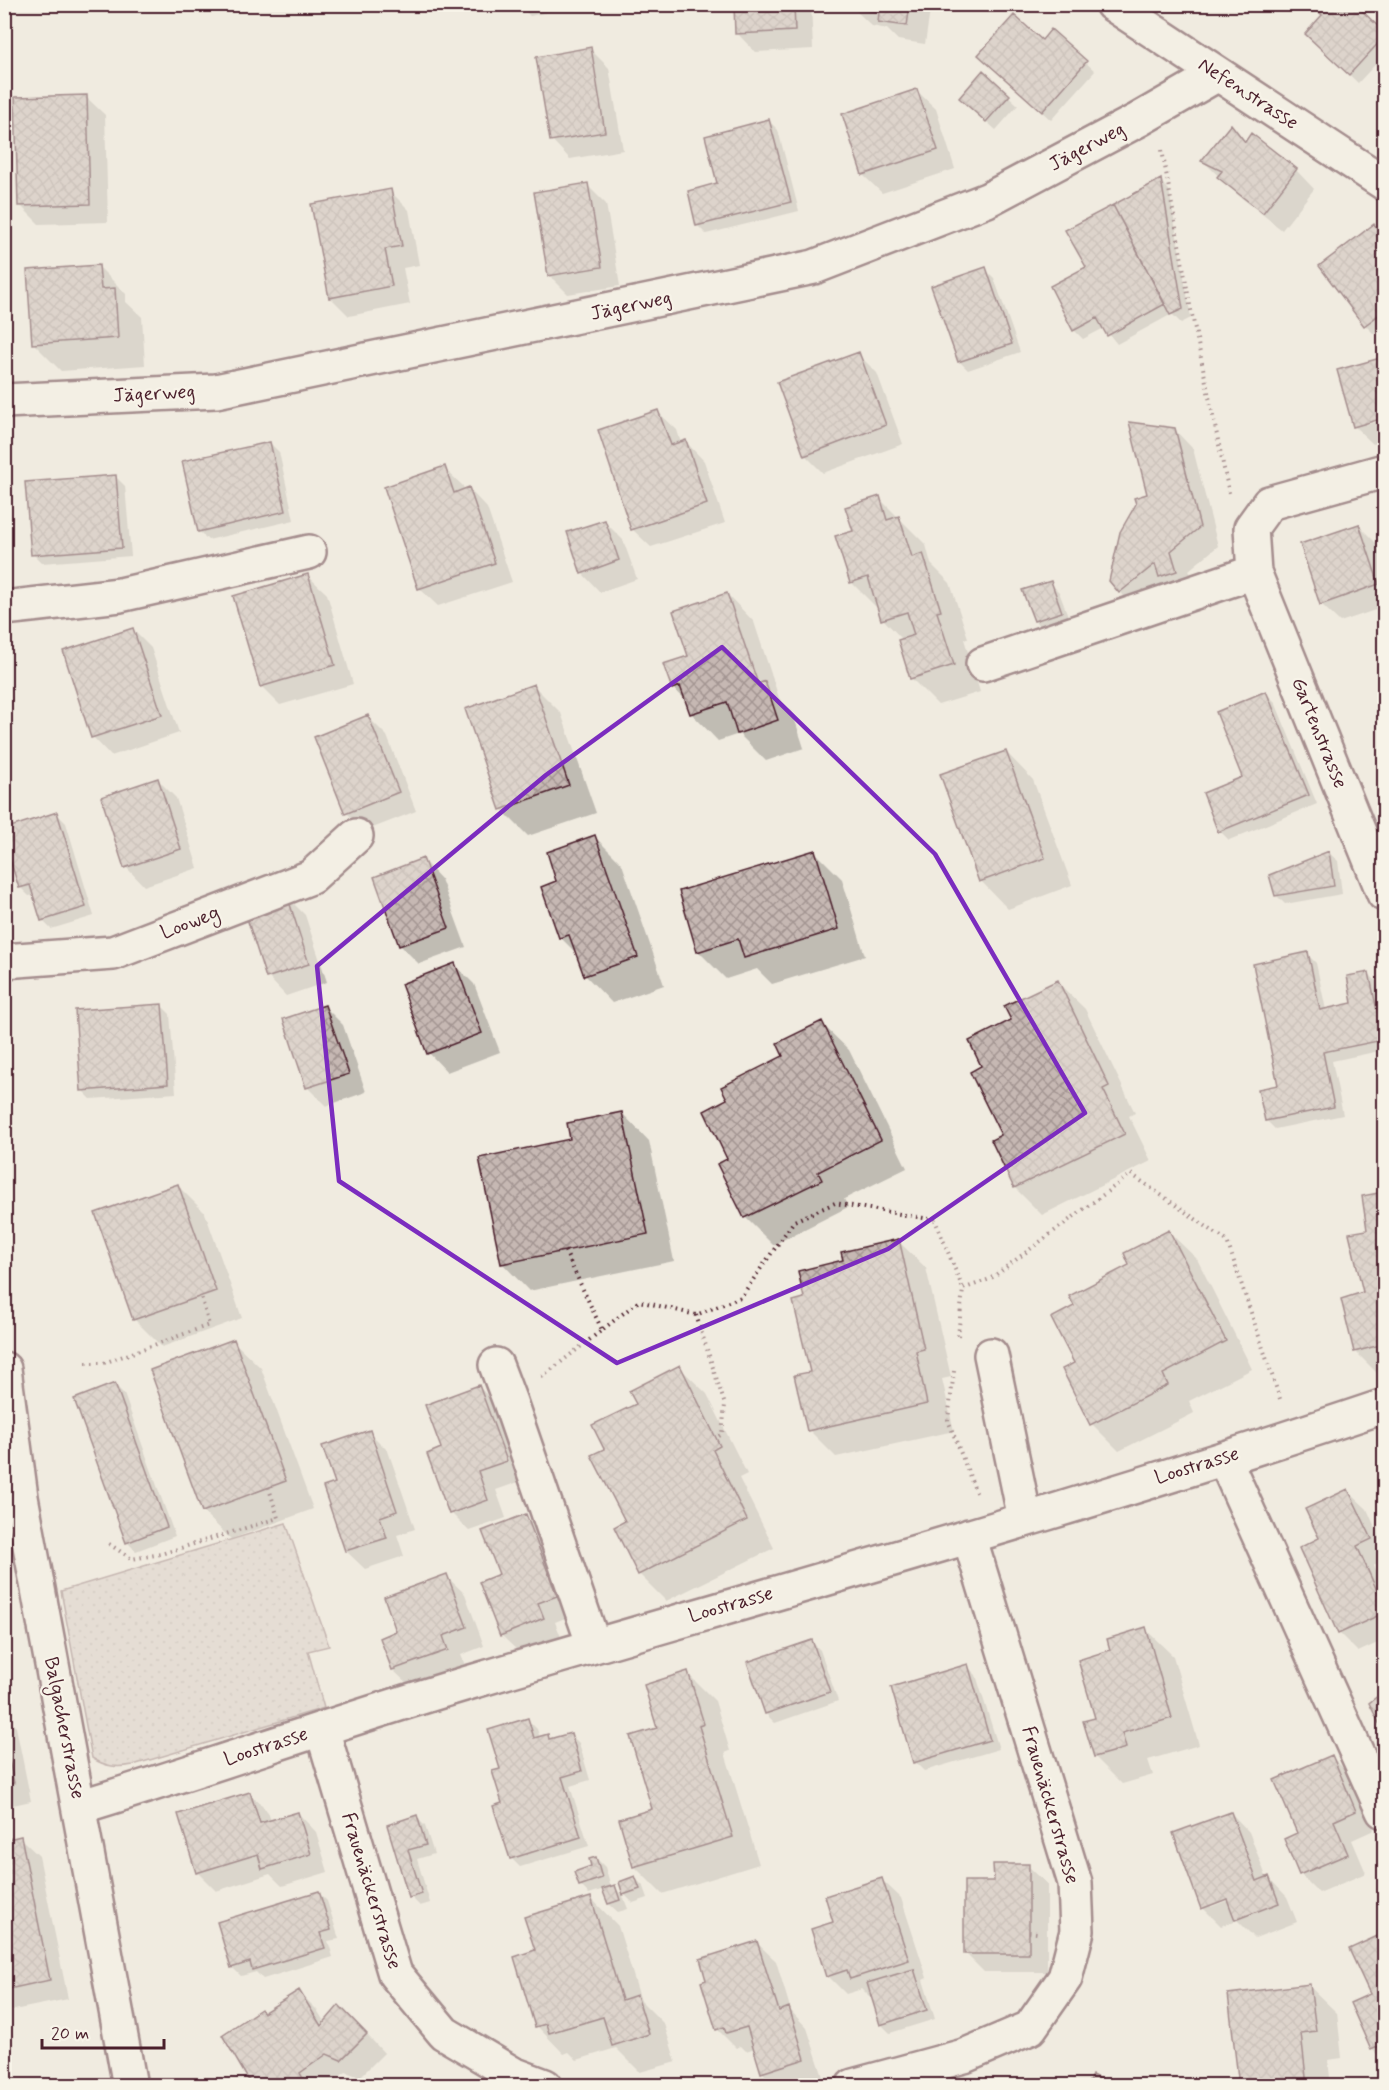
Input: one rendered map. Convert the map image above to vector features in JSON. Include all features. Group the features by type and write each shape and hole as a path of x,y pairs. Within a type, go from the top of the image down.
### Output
{"street":[{"name":"Nefenstrasse","path":"1112,4 1384,183"},
{"name":"Jägerweg","path":"4,401 216,391 814,267 987,200 1155,111 1218,74"},
{"name":"Gartenstrasse","path":"1384,471 1269,503 1251,528 1254,572 1384,894"},
{"path":"4,608 120,595 309,552"},
{"path":"983,664 1254,572"},
{"name":"Looweg","path":"4,961 113,952 312,877 356,836"},
{"path":"991,1355 1025,1519"},
{"path":"496,1365 594,1646"},
{"name":"Balgacherstrasse","path":"4,1369 21,1497 130,2085"},
{"name":"Loostrasse","path":"79,1807 322,1729 979,1533 1292,1437 1384,1406"},
{"path":"1224,1458 1383,1810"},
{"name":"Frauenäckerstrasse","path":"852,2085 964,2056 1030,2028 1065,1978 1077,1931 1075,1883 979,1533"},
{"name":"Frauenäckerstrasse","path":"322,1729 395,1974 444,2033 513,2073 545,2085"}],"path":[{"path":"1155,111 1190,305 1230,501"},
{"path":"963,1289 990,1279 1131,1174 1227,1241 1292,1437"},
{"path":"510,1402 639,1301 696,1315 741,1297 794,1221 835,1203 935,1220 963,1289 957,1344"},
{"path":"565,1251 602,1330"},
{"path":"86,1363 104,1363 209,1325 201,1296"},
{"path":"696,1315 725,1405 722,1434 716,1438"},
{"path":"954,1366 948,1420 970,1474 979,1533"},
{"path":"109,1544 132,1558 160,1554 278,1518 269,1488"}],"highlighted area":[{"path":"722,647 935,854 1085,1113 888,1249 617,1363 339,1181 317,966 546,775"}],"shaded area":[{"path":"286,1523 329,1646 308,1651 324,1708 133,1765 112,1766 92,1758 61,1591"}],"building":[{"path":"734,4 794,4 795,31 735,34"},
{"path":"852,4 910,4 907,26 878,22 879,12 851,8"},
{"path":"1311,4 1355,4 1384,32 1384,37 1349,75 1305,34 1322,15"},
{"path":"1014,15 1042,40 1051,29 1087,61 1042,112 978,55"},
{"path":"591,47 605,132 550,141 536,57"},
{"path":"983,70 1010,95 986,122 959,98"},
{"path":"917,89 938,150 862,175 842,114"},
{"path":"87,95 90,204 18,206 15,97"},
{"path":"769,119 791,202 696,226 688,191 717,183 705,136"},
{"path":"1231,124 1245,142 1251,133 1297,169 1263,213 1217,177 1222,171 1201,161"},
{"path":"1161,179 1183,309 1170,315 1113,205"},
{"path":"588,183 602,267 548,276 534,192"},
{"path":"391,189 402,246 385,249 392,286 329,298 311,204"},
{"path":"1113,205 1165,304 1107,336 1097,318 1073,331 1050,286 1086,267 1065,230"},
{"path":"1374,224 1384,238 1384,311 1364,326 1319,266"},
{"path":"99,265 101,289 115,288 118,338 32,344 27,270"},
{"path":"986,267 1012,344 958,362 931,286"},
{"path":"859,352 886,425 804,456 777,382"},
{"path":"1384,357 1384,418 1353,427 1337,370"},
{"path":"658,410 671,445 686,440 707,504 631,530 598,430"},
{"path":"1129,422 1175,428 1200,527 1171,551 1177,571 1159,577 1155,564 1119,593 1109,581 1120,532 1136,504 1134,498 1147,494"},
{"path":"270,442 286,511 198,532 182,461"},
{"path":"445,466 454,493 469,487 495,563 418,589 384,487"},
{"path":"116,475 122,548 31,555 25,482"},
{"path":"880,496 887,520 899,516 912,557 923,553 941,611 937,612 954,665 910,679 898,640 914,635 907,612 881,620 868,577 850,583 835,536 853,531 845,507"},
{"path":"605,520 619,560 581,574 567,532"},
{"path":"1359,524 1379,584 1320,605 1300,544"},
{"path":"308,574 335,665 260,687 233,596"},
{"path":"1051,581 1062,612 1034,621 1022,590"},
{"path":"727,593 758,684 765,681 778,720 737,734 727,702 690,714 680,686 672,689 663,664 688,656 673,611"},
{"path":"133,628 162,715 91,738 63,651"},
{"path":"534,684 569,785 500,810 465,709"},
{"path":"1266,691 1309,795 1218,832 1203,793 1242,777 1216,712"},
{"path":"368,715 399,792 345,814 314,737"},
{"path":"1006,751 1045,858 979,882 940,774"},
{"path":"158,778 181,849 124,868 101,797"},
{"path":"57,812 86,907 41,921 30,885 19,888 4,841 4,829"},
{"path":"595,835 638,957 584,976 569,935 559,938 541,887 556,881 547,852"},
{"path":"815,850 839,929 744,958 738,939 697,952 679,891"},
{"path":"1329,851 1334,886 1275,896 1269,875"},
{"path":"423,858 449,928 399,946 374,877"},
{"path":"287,895 309,964 266,978 244,909"},
{"path":"1308,952 1320,1010 1352,1003 1347,976 1369,972 1383,1040 1323,1052 1334,1107 1265,1121 1258,1089 1278,1085 1253,964"},
{"path":"455,963 482,1033 427,1054 401,984"},
{"path":"1058,980 1109,1086 1103,1089 1125,1134 1014,1188 991,1140 1001,1135 970,1072 981,1066 969,1041 1011,1020 1004,1006"},
{"path":"162,1004 168,1084 81,1091 75,1010"},
{"path":"325,1005 349,1074 306,1088 283,1019"},
{"path":"822,1021 881,1140 818,1172 822,1180 744,1218 717,1164 727,1159 704,1111 727,1099 721,1087 783,1056 777,1043"},
{"path":"622,1112 648,1234 501,1264 479,1158 570,1139 567,1123"},
{"path":"178,1184 216,1291 133,1320 95,1213"},
{"path":"1384,1192 1384,1344 1354,1352 1341,1299 1363,1292 1349,1233 1367,1230 1362,1196"},
{"path":"1169,1230 1226,1341 1163,1374 1168,1385 1090,1425 1062,1369 1074,1363 1051,1318 1074,1306 1069,1296 1129,1265 1124,1253"},
{"path":"899,1239 924,1349 916,1351 927,1404 807,1431 794,1375 810,1372 793,1301 804,1298 798,1271 843,1260 841,1252"},
{"path":"234,1339 286,1481 202,1512 150,1370"},
{"path":"680,1365 720,1446 713,1450 747,1520 638,1575 614,1527 625,1521 591,1455 604,1449 592,1425 636,1404 629,1391"},
{"path":"115,1383 167,1527 126,1543 74,1399"},
{"path":"479,1385 507,1461 478,1471 488,1500 449,1514 427,1454 441,1448 425,1405"},
{"path":"370,1430 397,1511 380,1517 387,1538 345,1551 323,1487 335,1483 322,1446"},
{"path":"1348,1489 1372,1539 1357,1546 1384,1606 1384,1613 1338,1634 1299,1548 1319,1538 1305,1509"},
{"path":"526,1514 557,1596 538,1603 544,1618 500,1636 479,1582 499,1574 482,1531"},
{"path":"447,1574 467,1627 443,1636 448,1650 392,1670 380,1638 396,1631 384,1597"},
{"path":"1146,1627 1172,1718 1122,1733 1126,1748 1094,1757 1083,1721 1095,1718 1078,1660 1110,1650 1107,1639"},
{"path":"812,1640 830,1692 765,1714 747,1662"},
{"path":"968,1664 990,1740 913,1763 891,1687"},
{"path":"688,1671 704,1724 699,1726 733,1837 633,1867 619,1819 652,1809 630,1736 657,1728 644,1685"},
{"path":"1384,1691 1384,1733 1369,1703"},
{"path":"528,1718 534,1738 548,1734 549,1739 571,1733 582,1771 562,1777 581,1837 510,1859 493,1806 502,1803 492,1771 500,1769 488,1730"},
{"path":"4,1738 14,1783 4,1785"},
{"path":"1332,1755 1356,1811 1334,1821 1348,1854 1299,1875 1284,1839 1297,1833 1274,1780"},
{"path":"250,1792 260,1823 298,1812 311,1854 262,1869 258,1854 196,1873 178,1814"},
{"path":"1231,1812 1257,1881 1269,1876 1279,1903 1235,1920 1227,1899 1201,1909 1173,1833"},
{"path":"417,1815 426,1845 408,1850 422,1894 409,1898 387,1825"},
{"path":"21,1836 50,1980 4,1990 4,1840"},
{"path":"596,1857 602,1878 579,1886 574,1872 591,1866 589,1859"},
{"path":"993,1864 1029,1864 1029,1954 964,1954 964,1881 994,1881"},
{"path":"635,1876 640,1889 623,1895 619,1882"},
{"path":"882,1878 909,1960 850,1979 847,1970 826,1977 811,1929 833,1922 825,1896"},
{"path":"615,1885 620,1900 608,1904 602,1889"},
{"path":"319,1891 331,1930 320,1933 325,1948 252,1970 250,1962 231,1968 217,1922"},
{"path":"591,1897 622,2000 637,1995 649,2034 612,2046 603,2017 549,2033 546,2024 535,2027 514,1957 535,1950 524,1917"},
{"path":"1384,1933 1384,2044 1371,2050 1350,2003 1370,1994 1349,1949"},
{"path":"757,1941 779,2011 789,2007 805,2059 761,2073 747,2027 726,2033 724,2027 716,2030 701,1982 706,1980 700,1959"},
{"path":"914,1969 927,2010 880,2025 867,1983"},
{"path":"1310,1984 1316,2031 1301,2033 1307,2086 1239,2086 1228,1994"},
{"path":"299,1990 321,2026 339,2005 367,2034 341,2060 327,2054 300,2073 304,2080 295,2086 267,2086 264,2079 252,2086 222,2035 261,2009 263,2013"},
{"path":"1092,2075 1115,2086 1087,2086"}]}
